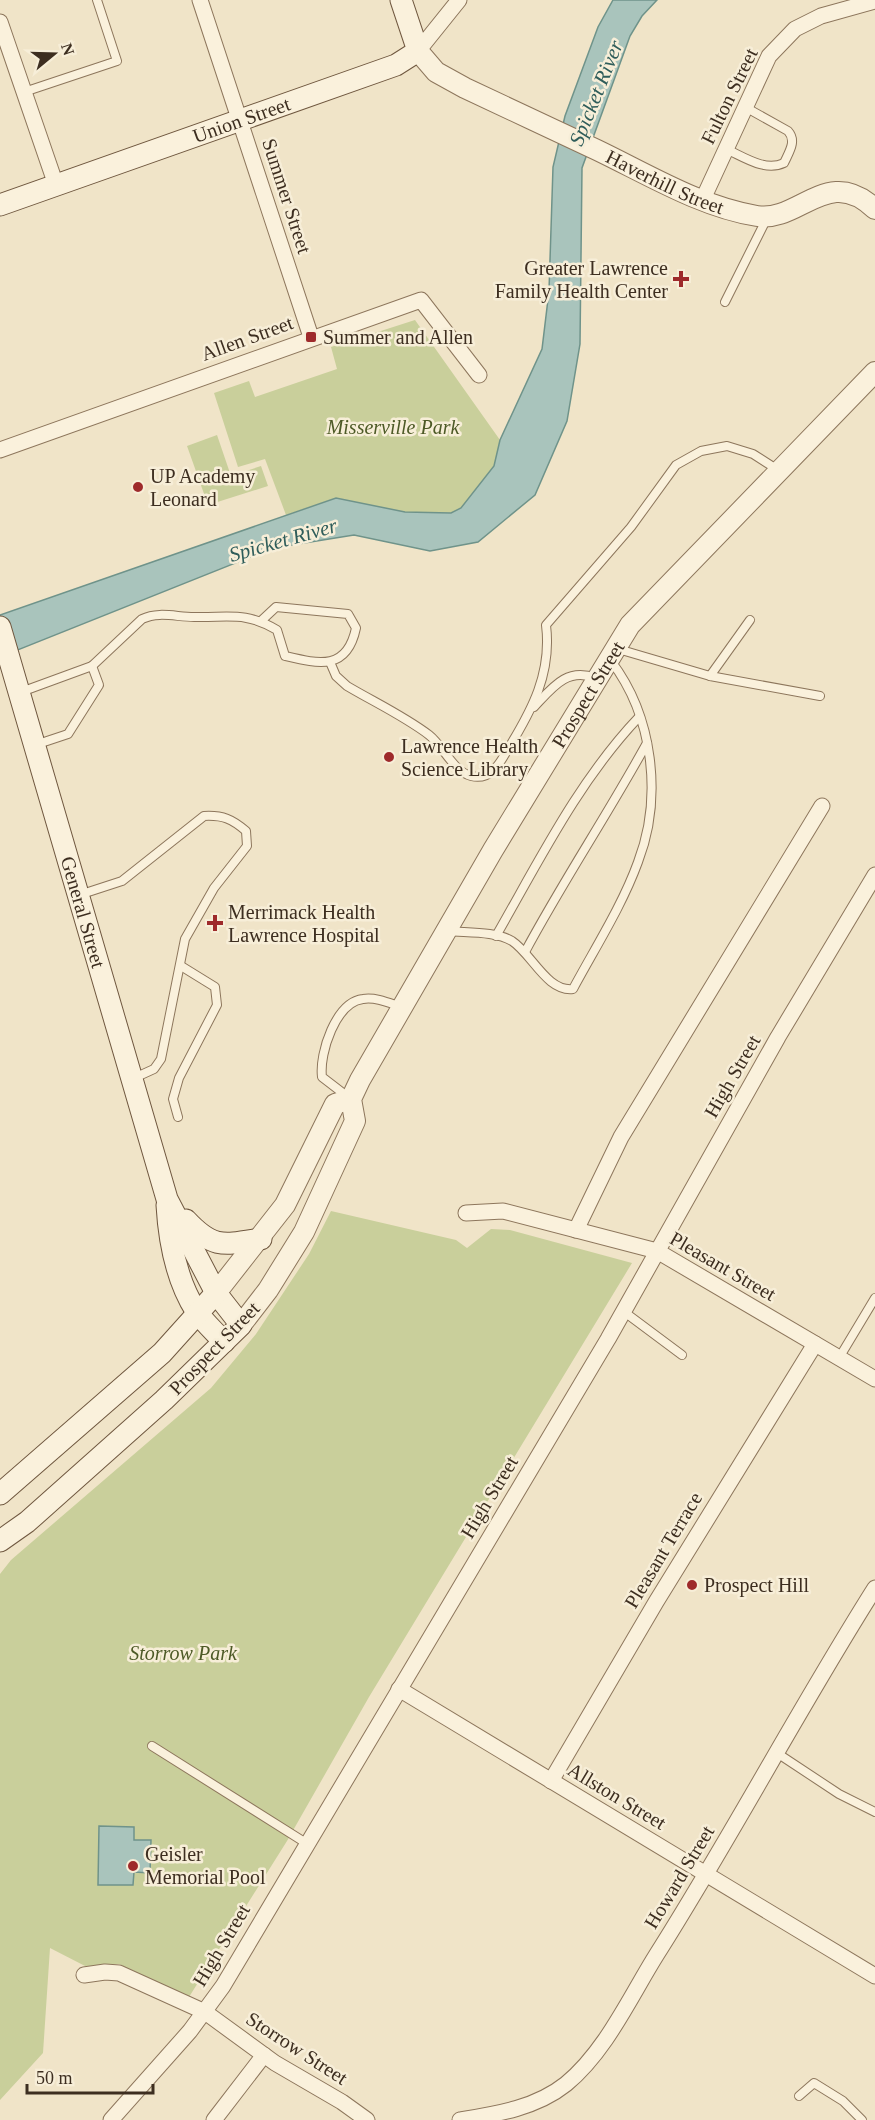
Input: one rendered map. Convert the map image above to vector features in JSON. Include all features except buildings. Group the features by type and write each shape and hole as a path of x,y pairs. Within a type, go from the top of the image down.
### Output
{"main road":[{"name":"Haverhill Street","path":"401,0 418,51"},
{"name":"Union Street","path":"0,205 396,65 418,51"},
{"name":"General Street","path":"0,627 167,1198 216,1293 241,1325"},
{"name":"General Street","path":"167,1198 168,1229 184,1289 197,1313 224,1342"},
{"path":"167,1198 202,1238 225,1244 261,1239"},
{"name":"Prospect Street","path":"0,1494 162,1353 216,1293"},
{"name":"Prospect Street","path":"0,1541 27,1522 241,1325"},
{"name":"Prospect Street","path":"0,1554 27,1522"}],"street":[{"name":"Summer Street","path":"200,0 311,337"},
{"name":"Union Street","path":"418,51 459,0"},
{"name":"Fulton Street","path":"703,199 769,56 795,29 821,16 875,2"},
{"path":"0,22 56,185"},
{"name":"Haverhill Street","path":"418,51 436,72 654,180 736,213 767,218"},
{"path":"767,218 816,196 843,192 860,195 875,209"},
{"name":"Allen Street","path":"0,450 311,337 421,300 478,375"},
{"name":"Prospect Street","path":"241,1325 268,1290 304,1232 355,1121 351,1099 402,1007 630,625 875,372"},
{"path":"576,1230 621,1137 822,806"},
{"name":"High Street","path":"111,2120 205,2012 223,1986 623,1311 778,1037 875,875"},
{"name":"Prospect Street","path":"216,1293 261,1239 285,1205 335,1104 351,1099"},
{"name":"Pleasant Street","path":"466,1213 503,1211 657,1251 875,1379"},
{"name":"Pleasant Terrace","path":"551,1781 656,1602 815,1344"},
{"name":"Howard Street","path":"460,2120 524,2107 565,2085 598,2049 706,1874 875,1588"},
{"name":"Allston Street","path":"399,1689 875,1976"},
{"name":"Storrow Street","path":"84,1975 119,1973 205,2012 264,2055 367,2120"},
{"path":"214,2120 264,2055"}],"lane":[{"path":"24,92 117,61 97,0"},
{"path":"726,149 759,165 777,167 784,163 793,143 793,136 745,107"},
{"path":"725,302 767,218"},
{"path":"533,708 548,644 546,625 631,527 676,465 701,451 727,446 753,454 779,471"},
{"path":"20,693 92,666 142,618 151,615 194,617 241,615 261,621 276,630 285,656 308,661 330,662 345,655 353,641 356,628 348,614 276,607 261,621"},
{"path":"710,676 750,620"},
{"path":"613,654 710,676 820,696"},
{"path":"446,931 505,938 525,952 556,986 565,990 573,989 639,861 652,790 647,743 639,717 613,654"},
{"path":"330,662 336,676 346,686 431,736 443,752 470,776 484,777 496,768 533,708 558,682 570,675 584,674 598,679"},
{"path":"35,745 68,734 99,685 92,666"},
{"path":"495,936 559,826 609,748 639,717"},
{"path":"525,952 563,880 612,806 647,743"},
{"path":"78,895 122,881 144,866 204,816 219,815 233,819 246,831 247,846 214,888 186,939 161,1059 154,1070 131,1079"},
{"path":"178,1117 173,1099 178,1078 217,1005 214,987 181,966"},
{"path":"351,1099 322,1077 320,1062 329,1034 348,1005 362,999 377,999 402,1007"},
{"path":"839,1358 875,1298"},
{"path":"623,1311 682,1355"},
{"path":"152,1746 306,1843"},
{"path":"777,1753 839,1794 875,1812"},
{"path":"799,2096 814,2083 843,2101 862,2120"}],"green space":[{"name":"Misserville Park","path":"415,320 500,440 494,466 461,508 451,513 405,512 336,498 286,515 265,459 238,467 214,393 249,381 255,397 337,369 331,347"},
{"path":"217,435 231,476 261,466 268,486 208,505 187,446"},
{"name":"Storrow Park","path":"331,1211 456,1240 467,1248 491,1229 510,1230 632,1263 369,1697 287,1841 189,1997 119,1964 87,1967 50,1948 43,2053 0,2100 0,1574 11,1560 211,1388 256,1334 309,1254"}],"water":[{"name":"Spicket River","path":"613,0 657,0 642,16 630,36 582,168 580,344 567,421 535,495 478,542 430,551 354,535 273,548 0,657 0,615 336,498 405,512 451,513 461,508 494,466 500,440 542,349 549,291 553,167 565,116 598,27"},
{"path":"99,1826 134,1827 134,1840 151,1840 150,1873 134,1872 133,1885 98,1885"}],"place":[{"name":"Greater Lawrence Family Health Center","path":"681,279"},
{"name":"Summer and Allen","path":"311,337"},
{"name":"UP Academy Leonard","path":"138,487"},
{"name":"Lawrence Health Science Library","path":"389,757"},
{"name":"Merrimack Health Lawrence Hospital","path":"215,923"},
{"name":"Prospect Hill","path":"692,1585"},
{"name":"Geisler Memorial Pool","path":"133,1866"}]}
